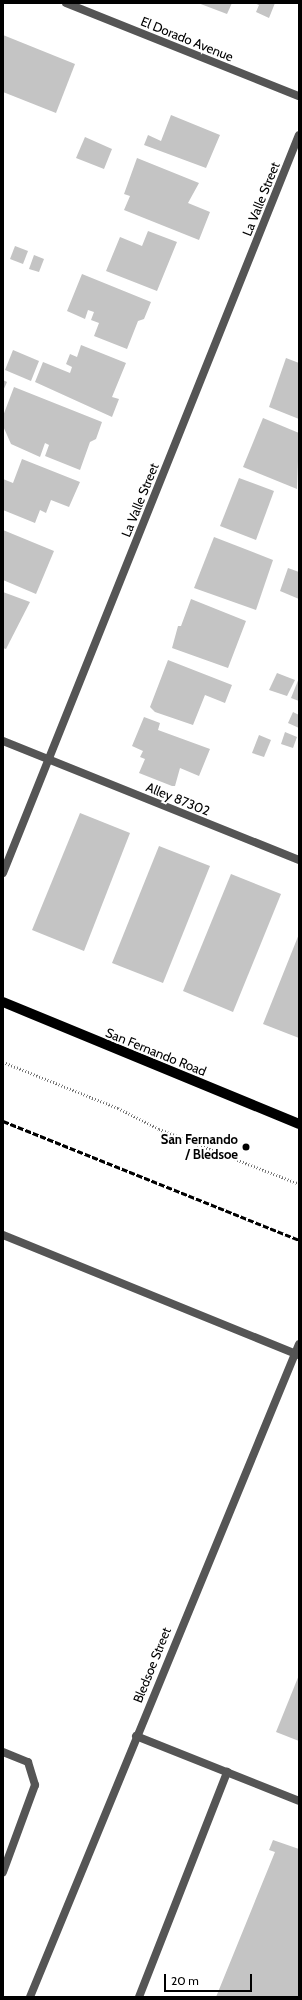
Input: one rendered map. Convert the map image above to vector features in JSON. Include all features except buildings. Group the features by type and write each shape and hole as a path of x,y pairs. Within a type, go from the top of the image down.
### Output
{"main road":[{"name":"San Fernando Road","path":"3,1002 299,1124"}],"street":[{"name":"El Dorado Avenue","path":"66,3 299,96"},
{"name":"La Valle Street","path":"3,873 299,135"},
{"name":"Alley 87302","path":"3,741 49,761 299,860"},
{"path":"3,1235 297,1354"},
{"name":"Bledsoe Street","path":"30,1997 136,1736 297,1354 299,1344"},
{"path":"136,1736 299,1801"},
{"path":"3,1752 28,1762 35,1785 3,1872"},
{"path":"139,1997 227,1772"}],"path":[{"path":"3,1062 166,1132 298,1184"}],"railway":[{"path":"3,1121 299,1240"}],"place":[{"name":"San Fernando / Bledsoe","path":"246,1147"}]}
